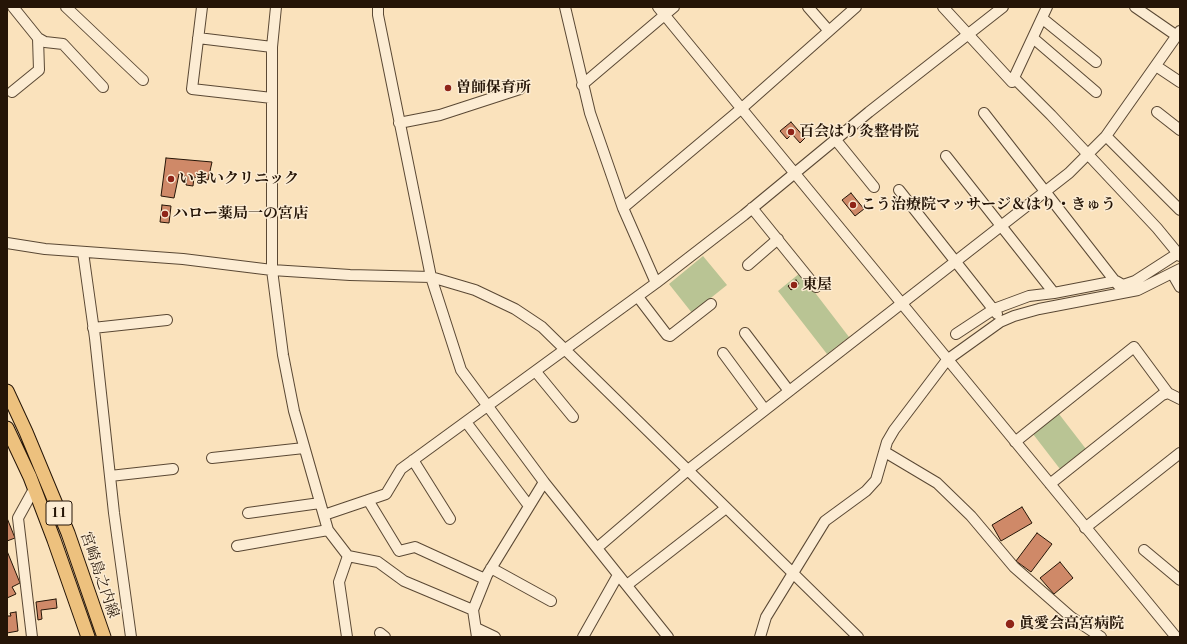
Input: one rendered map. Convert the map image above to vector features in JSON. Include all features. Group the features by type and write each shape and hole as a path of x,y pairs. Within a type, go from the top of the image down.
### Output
{"main road":[{"name":"宮崎島之内線","path":"7,391 26,432 68,533 104,637"},
{"name":"宮崎島之内線","path":"7,428 34,489 88,637"}],"street":[{"path":"13,7 38,38 45,42 63,44 103,87"},
{"path":"66,7 143,80"},
{"path":"202,7 192,89 272,98"},
{"path":"276,7 272,47 272,270 283,355 294,411 328,530 348,556 378,562 404,581 473,610"},
{"path":"378,7 378,15 399,123 428,256 431,277 460,370 489,406 544,482 668,637"},
{"path":"565,7 582,85 590,113 623,208 656,283"},
{"path":"658,7 1176,637"},
{"path":"582,85 674,7"},
{"path":"808,7 829,31"},
{"path":"623,208 742,108 856,7"},
{"path":"943,7 1012,82 1043,19 1047,7"},
{"path":"324,516 386,494 402,469 413,460 638,297 752,208 835,139 1003,7"},
{"path":"597,548 688,470 1069,174 1088,155 1106,136 1178,33 1135,7"},
{"path":"1043,19 1096,62"},
{"path":"12,92 39,70 38,38"},
{"path":"198,38 272,47"},
{"path":"1033,38 1096,92"},
{"path":"1156,66 1180,82"},
{"path":"956,334 994,309 1029,296 1054,294 1116,281 1123,285 1135,282 1180,254 1014,78"},
{"path":"399,123 440,115 520,90"},
{"path":"1158,112 1180,130"},
{"path":"984,114 1116,281 1121,293"},
{"path":"1106,136 1180,210"},
{"path":"835,139 874,187"},
{"path":"946,156 1054,294"},
{"path":"899,190 994,309 1000,322"},
{"path":"752,208 816,288"},
{"path":"748,265 778,240"},
{"path":"7,243 45,249 183,259 272,270 350,275 431,277 475,290 515,309 542,327 792,574 858,637"},
{"path":"83,252 131,637"},
{"path":"760,637 766,618 825,522 866,491 876,480 886,452 887,442 894,430 947,360 1000,322 1039,309 1138,290 1176,271 1180,287"},
{"path":"638,297 667,335 670,336 711,304"},
{"path":"93,328 167,320"},
{"path":"745,333 789,391"},
{"path":"1015,442 1134,347 1168,393 1180,399"},
{"path":"723,353 766,410"},
{"path":"536,372 573,417"},
{"path":"1050,484 1162,395 1168,393"},
{"path":"466,422 529,506"},
{"path":"212,458 304,448"},
{"path":"886,452 936,483 971,516 1014,567 1071,617 1101,637"},
{"path":"1085,528 1180,453"},
{"path":"413,460 450,519"},
{"path":"110,476 173,469"},
{"path":"495,637 476,632 473,610 491,568 544,482"},
{"path":"32,637 18,518 34,489"},
{"path":"368,500 398,551 415,547 485,579"},
{"path":"248,513 320,503"},
{"path":"627,585 726,508"},
{"path":"237,546 328,530"},
{"path":"1144,550 1180,580"},
{"path":"347,637 339,582 348,556"},
{"path":"491,568 551,601"},
{"path":"583,637 618,575"}],"green space":[{"path":"703,256 727,285 692,313 669,284"},
{"path":"800,273 849,337 827,354 778,291"},
{"path":"1059,414 1086,449 1060,469 1033,434"}],"building":[{"name":"百会はり灸整骨院","path":"791,122 805,138 800,143 792,134 787,139 780,131"},
{"name":"いまいクリニック","path":"166,158 212,162 208,180 194,177 193,186 186,185 187,177 179,174 174,198 161,196"},
{"name":"こう治療院マッサージ＆はり・きゅう","path":"851,193 864,209 855,216 842,200"},
{"name":"ハロー薬局一の宮店","path":"162,205 171,206 169,223 160,222"},
{"name":"東屋","path":"796,280 799,284 791,290 788,286"},
{"path":"1022,507 1032,523 1001,541 992,525"},
{"path":"7,518 15,538 7,541"},
{"path":"1037,533 1052,544 1031,572 1016,561"},
{"path":"7,551 20,583 12,587 16,594 7,598"},
{"path":"1060,562 1073,578 1054,594 1040,578"},
{"path":"56,599 57,608 41,610 42,619 38,620 36,602"},
{"path":"16,612 18,631 7,633 7,616 11,616 10,613"}],"place":[{"name":"曽師保育所","path":"448,88"},
{"name":"百会はり灸整骨院","path":"791,132"},
{"name":"いまいクリニック","path":"171,179"},
{"name":"こう治療院マッサージ＆はり・きゅう","path":"853,205"},
{"name":"ハロー薬局一の宮店","path":"165,214"},
{"name":"東屋","path":"794,285"},
{"name":"眞愛会高宮病院","path":"1010,624"}]}
